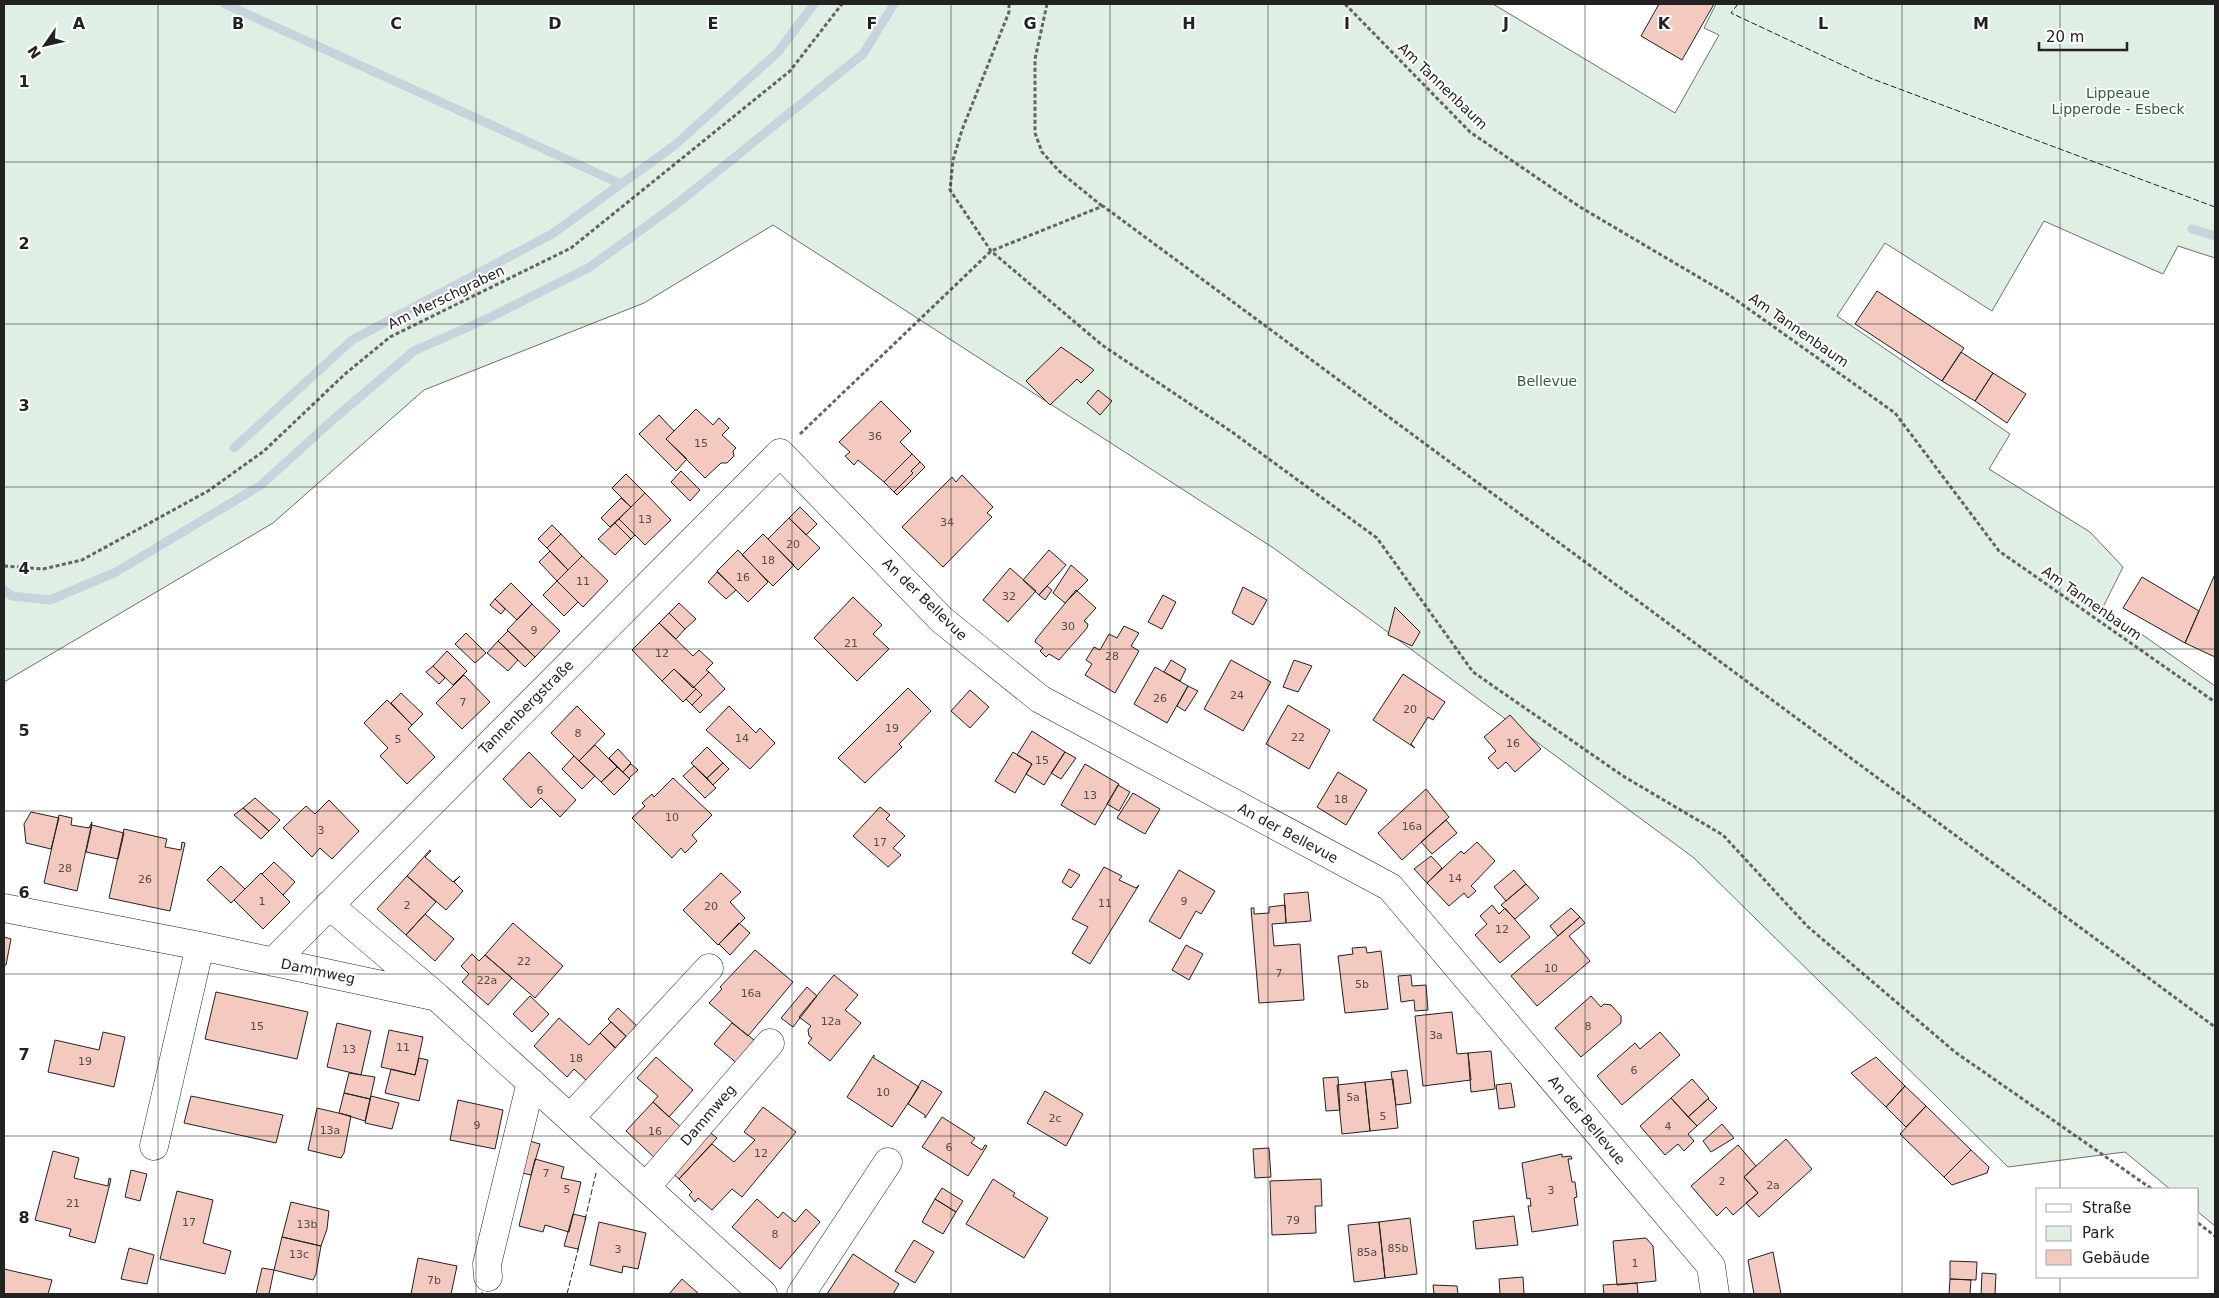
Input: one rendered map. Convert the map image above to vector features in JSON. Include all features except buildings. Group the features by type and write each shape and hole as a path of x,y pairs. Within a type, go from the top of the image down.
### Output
{"street":[{"name":"Tannenbergstraße","path":"273,962 780,453"},
{"name":"An der Bellevue","path":"780,453 942,620 1040,699 1390,887 1711,1266 1715,1294"},
{"path":"329,905 437,997 764,1294"},
{"name":"Dammweg","path":"4,908 200,946 437,997"},
{"path":"154,1146 200,946"},
{"path":"570,1118 709,968"},
{"name":"Dammweg","path":"646,1187 770,1043"},
{"path":"488,1277 487,1264 531,1082"},
{"path":"801,1294 888,1162"}],"path":[{"name":"Am Merschgraben","path":"4,566 43,569 82,560 208,491 264,451 345,374 390,337 571,248 790,72 842,4"},
{"path":"1009,4 1009,12 962,130 953,160 950,190 991,250 1102,345 1232,432 1377,538 1473,672 1623,776 1724,835 1808,926 1955,1052 2151,1188"},
{"path":"1047,4 1035,59 1035,133 1042,152 1059,171 1103,206 2215,1027"},
{"name":"Am Tannenbaum","path":"1344,4 1470,132 1580,207 1729,295 1895,413 1999,551 2215,702"},
{"path":"780,453 991,250 1103,206"},
{"path":"2199,1224 2215,1236"}],"green space":[{"name":"Bellevue","path":"4,4 1493,4 1675,113 1719,35 1704,28 1716,4 2215,4 2215,258 2178,246 2163,274 2044,221 1992,311 1885,243 1837,316 2010,434 1989,469 2090,532 2123,567 2103,607 2215,686 2215,1226 2199,1213 2199,1188 2169,1188 2125,1152 2008,1167 1694,858 1275,549 773,225 644,303 424,390 273,523 4,682"}],"waterway":[{"path":"225,4 621,184"},
{"path":"234,448 352,340 552,234 675,145 778,52 814,4"},
{"path":"4,590 12,596 50,600 116,572 261,485 336,417 414,351 493,316 590,267 678,203 863,54 894,4"},
{"path":"2192,229 2215,236"}],"fence":[{"path":"1738,4 1731,13 1870,78 2215,207"},
{"path":"585,1220 596,1173"},
{"path":"567,1294 579,1246"}],"park label":[{"name":"Lippeaue Lipperode - Esbeck","path":"2118,102"}]}
